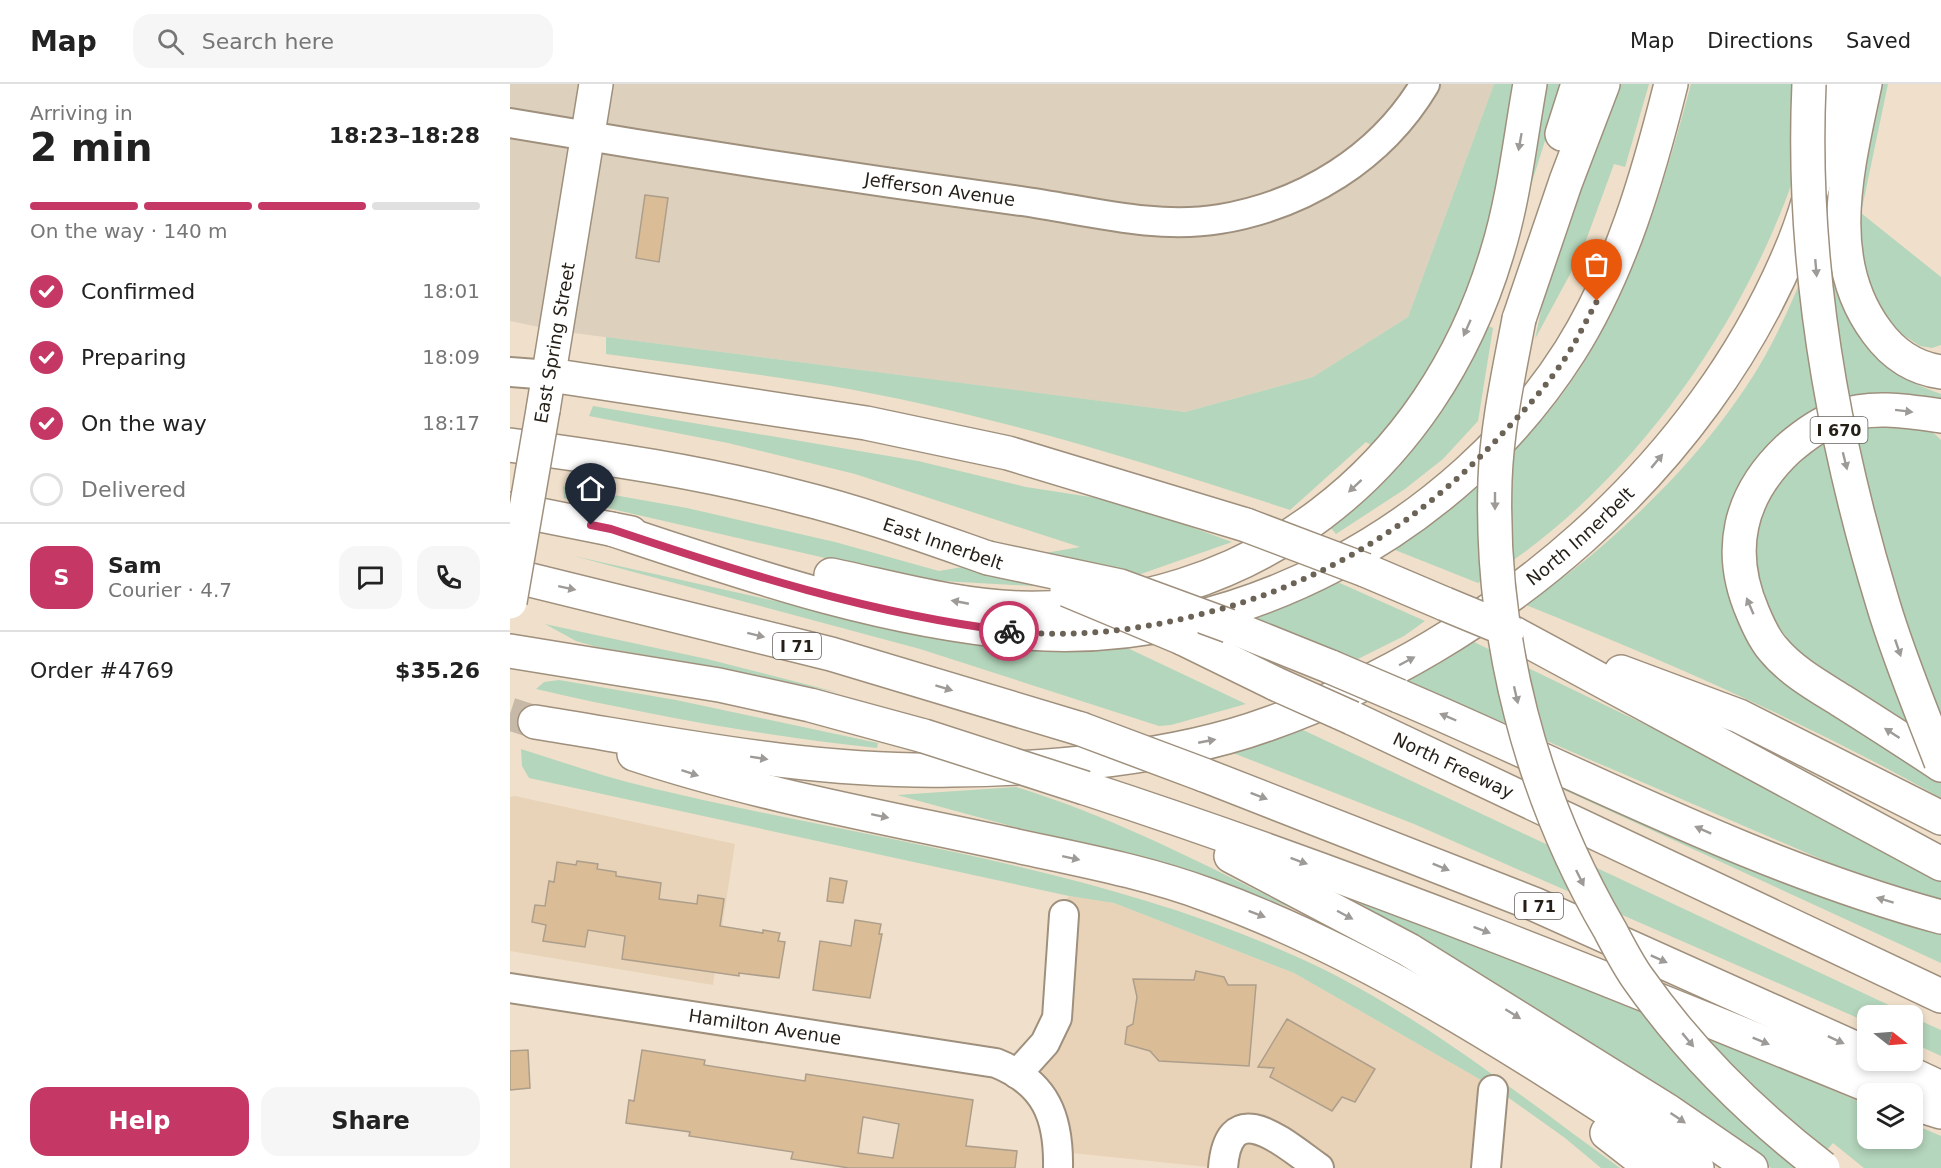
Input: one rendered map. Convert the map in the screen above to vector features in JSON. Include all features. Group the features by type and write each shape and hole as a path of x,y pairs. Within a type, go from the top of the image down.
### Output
{"main road":[{"name":"East Spring Street","path":"510,602 550,375 596,84"},
{"path":"510,509 968,604 1021,608 1096,604 1172,588 1210,577 1254,557 1330,508 1400,440 1432,397 1454,358 1484,293 1498,252 1530,84"},
{"path":"1578,84 1536,218 1503,401 1496,468 1496,551 1506,651 1530,752 1580,879 1638,980 1716,1071 1775,1131 1823,1168"},
{"path":"1519,319 1566,181 1603,84"},
{"path":"611,529 748,575 891,612 954,624 1028,633 1071,633 1151,627 1243,603 1291,585 1364,550 1416,514 1473,466 1533,402 1570,351 1597,301 1627,232 1653,158 1671,84"},
{"name":"I 670","path":"1809,84 1810,211 1820,306 1844,456 1883,605 1941,763"},
{"name":"North Innerbelt","path":"1464,1021 1306,933 1205,894 1117,868 703,777 535,722 791,763 880,770 954,771 1109,760 1224,737 1268,724 1354,688 1430,648 1502,601 1584,534 1642,479 1692,418 1734,360 1795,241 1838,84"},
{"path":"1865,84 1842,210 1843,245 1853,288 1866,318 1888,347 1909,363 1941,372"},
{"path":"550,375 866,423 1008,453 1246,525 1365,570 1508,630 1739,716 1941,818"},
{"path":"1941,416 1890,409 1838,417 1804,435 1773,463 1755,488 1742,522 1738,557 1744,592 1759,626 1773,649 1802,676 1941,763"},
{"name":"East Innerbelt","path":"510,445 654,465 810,500 988,558 1182,638 1352,718"},
{"path":"988,558 1120,586 1228,626 1332,667 1796,869 1829,882 1941,917"},
{"name":"I 71","path":"510,575 831,654 1081,729 1534,904 1857,1049"},
{"path":"1508,630 1941,864"},
{"path":"510,651 719,685 810,705 924,736 1233,837 1359,883 1610,979 1862,1083"},
{"name":"North Freeway","path":"1352,718 1941,996"},
{"path":"1085,788 1265,872 1410,950 1668,1111 1751,1168"},
{"path":"1464,1021 1652,1168"},
{"path":"1464,1021 1697,1168"},
{"path":"1905,1071 1941,1088"},
{"path":"1923,1106 1941,1112"}],"street":[{"name":"Jefferson Avenue","path":"510,123 927,189 1160,221 1219,219 1277,205 1306,192 1359,159 1398,123 1425,84"},
{"path":"510,372 550,375"},
{"path":"1017,1074 1045,1043 1057,1017 1064,915"},
{"name":"Hamilton Avenue","path":"510,987 985,1060 1017,1074 1036,1088 1050,1109 1058,1137 1058,1168"},
{"path":"1486,1168 1493,1090"},
{"path":"1224,1161 1231,1137 1244,1128 1255,1127 1266,1131 1319,1168"}],"shaded area":[{"path":"510,84 1494,84 1408,317 1313,377 1185,412 558,331 510,321"},
{"path":"515,796 735,844 713,985 510,951 510,797"},
{"path":"1069,896 1114,903 1294,973 1495,1088 1486,1168 1218,1168 1062,1152 1041,1071 1050,991 1053,913"}],"green space":[{"path":"1494,84 1515,84 1489,224 1476,268 1442,354 1374,447 1366,442 1290,510 1060,439 944,409 826,385 606,354 606,337 1185,412 1313,377 1408,317"},
{"path":"1543,84 1563,84 1520,220"},
{"path":"1616,84 1649,84 1625,167 1614,164 1581,254 1535,339 1544,296"},
{"path":"1691,84 1819,84 1798,166 1771,236 1742,295 1708,352 1669,407 1627,459 1580,506 1530,548 1478,583 1390,548 1461,495 1511,452 1559,399 1586,359 1610,316 1649,225"},
{"path":"1881,84 1888,84 1861,213 1941,277 1941,345 1932,348 1920,346 1900,333 1872,298 1865,284 1855,215"},
{"path":"1828,214 1845,300 1854,324 1867,345 1885,364 1909,380 1941,394 1941,400 1788,428 1769,445 1753,466 1730,592 1941,780 1941,798 1789,719 1526,605 1589,557 1631,520 1674,477 1714,431 1749,382 1783,322"},
{"path":"1486,325 1493,328 1478,421 1443,459 1405,489 1336,534 1330,527 1379,481 1420,435 1454,384"},
{"path":"593,406 918,461 1026,487 1123,502 1232,542 1138,575 1034,586 942,581 873,569 564,498 563,486 687,508 835,542 939,571 1080,547 855,474 728,443 589,416"},
{"path":"1871,426 1899,426 1927,430 1941,440 1941,747 1799,652 1771,615 1761,595 1755,573 1755,547 1763,517 1775,490 1792,468 1815,450 1852,431"},
{"path":"574,556 869,622 1119,644 1246,704 1171,725 1159,726 920,649"},
{"path":"1333,580 1425,621 1404,636 1358,659 1246,615"},
{"path":"545,624 707,659 840,693 712,666 597,647 576,641"},
{"path":"1474,642 1758,779 1941,881 1941,903 1848,875 1830,863 1405,680 1437,665"},
{"path":"559,680 676,700 878,743 877,748 706,724 536,689 544,682"},
{"path":"1301,729 1889,1005 1857,1005 1857,1018 1414,824 1233,753"},
{"path":"521,749 647,787 981,858 1064,878 1146,901 1227,928 1306,961 1389,1005 1468,1057 1620,1168 1601,1168 1565,1138 1495,1088 1294,973 1114,903 1069,896 529,778 522,766"},
{"path":"1566,783 1941,931 1941,963 1562,789"},
{"path":"1016,787 1124,827 1296,910 1217,880 1138,856 1011,826 897,795"},
{"path":"1349,897 1726,1044 1857,1101 1857,1149 1923,1149 1923,1128 1941,1136 1941,1168 1864,1168 1833,1143 1811,1168 1771,1168 1490,983"},
{"path":"1923,1022 1941,1030 1941,1056 1923,1048"}],"building":[{"path":"645,195 668,198 659,262 636,258"},
{"path":"577,861 598,864 597,869 616,872 616,876 661,883 659,899 697,904 698,895 724,899 720,926 763,933 763,930 780,933 778,941 785,942 779,978 739,973 739,976 622,959 625,936 588,930 585,947 543,941 546,925 532,922 535,905 545,906 549,881 554,882 557,862 576,865"},
{"path":"830,878 847,881 843,903 827,901"},
{"path":"855,920 881,924 879,934 882,934 870,998 813,990 820,941 851,946"},
{"path":"1196,971 1224,977 1228,985 1256,985 1249,1066 1159,1061 1150,1051 1125,1044 1127,1027 1133,1024 1137,997 1133,979 1194,980"},
{"path":"1287,1019 1375,1069 1355,1102 1342,1097 1332,1111 1270,1077 1274,1068 1258,1067"},
{"path":"528,1050 530,1088 510,1090 510,1051"},
{"path":"642,1050 705,1060 704,1065 805,1081 806,1074 973,1100 966,1146 1017,1151 1015,1168 849,1168 791,1159 793,1152 689,1136 690,1132 626,1123 629,1100 634,1101","holes":["863,1117 899,1124 893,1158 858,1153"]}],"tunnel":[{"path":"510,714 535,722"}],"way so far":[{"path":"1009,631 1093,634 1151,627 1234,607 1291,585 1364,550 1416,514 1473,466 1533,402 1570,351 1597,301"}],"route":[{"path":"591,525 611,529 748,575 891,612 954,624 1009,631"}]}
